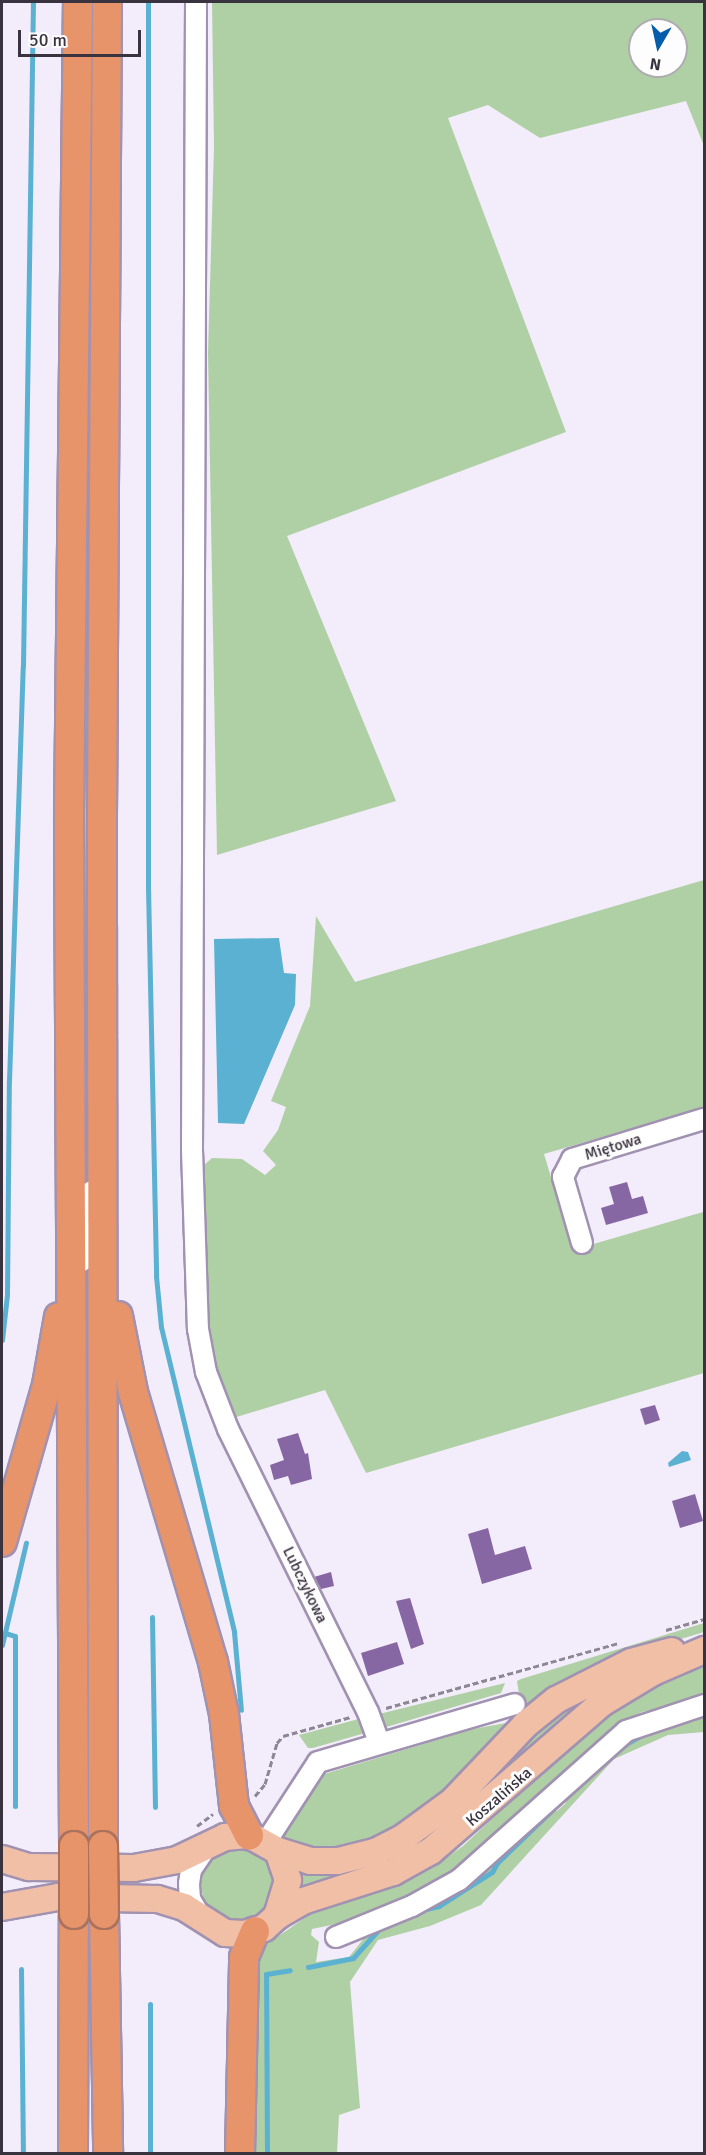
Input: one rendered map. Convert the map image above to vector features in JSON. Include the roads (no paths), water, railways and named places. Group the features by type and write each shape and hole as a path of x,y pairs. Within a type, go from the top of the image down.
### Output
{"highway":[{"path":"78,2 69,816 73,1107 104,1320 103,1846 108,2154"},
{"path":"73,2154 73,1319 104,1094 102,792 107,2"},
{"path":"2,1542 89,1210"},
{"path":"89,1210 122,1348 213,1662 224,1714 234,1806 265,1843"},
{"path":"240,2154 244,1957 266,1924"}],"main road":[{"name":"Koszalińska","path":"265,1843 326,1862 375,1852 404,1838 453,1801 525,1725 556,1700 631,1662 705,1644"},
{"name":"Koszalińska","path":"266,1924 303,1901 393,1872 431,1851 459,1832 602,1703 653,1672 705,1650"},
{"path":"2,1859 29,1867 134,1868 177,1860 225,1837 265,1843 288,1880 266,1924 225,1933 200,1916 170,1902 138,1898 40,1898 2,1907"}],"street":[{"name":"Lubczykowa","path":"196,2 192,1150 198,1329 206,1371 228,1429 368,1712 379,1743"},
{"name":"Miętowa","path":"582,1243 563,1177 572,1159 705,1119"},
{"path":"265,1843 318,1762 515,1704"},
{"path":"336,1937 412,1906 459,1880 626,1731 705,1705"},
{"path":"200,1916 190,1899 189,1884 191,1870 207,1846"}],"water":[{"path":"279,938 284,973 296,974 295,1005 244,1124 218,1123 214,939"},
{"path":"682,1451 688,1452 691,1460 669,1467 668,1463"}],"waterway":[{"path":"2,1340 7,1295 9,1081 23,666 33,2"},
{"path":"148,2 148,887 156,1276 161,1327 234,1632 241,1710"},
{"path":"2,1645 26,1543"},
{"path":"152,1617 155,1807"},
{"path":"5,1633 15,1636 15,1806"},
{"path":"622,1746 640,1736"},
{"path":"426,1909 439,1906 492,1872 497,1863 552,1810"},
{"path":"308,1967 353,1958 379,1929"},
{"path":"21,1969 23,2154"},
{"path":"267,2154 266,1974 290,1970"},
{"path":"150,2004 150,2154"}]}
